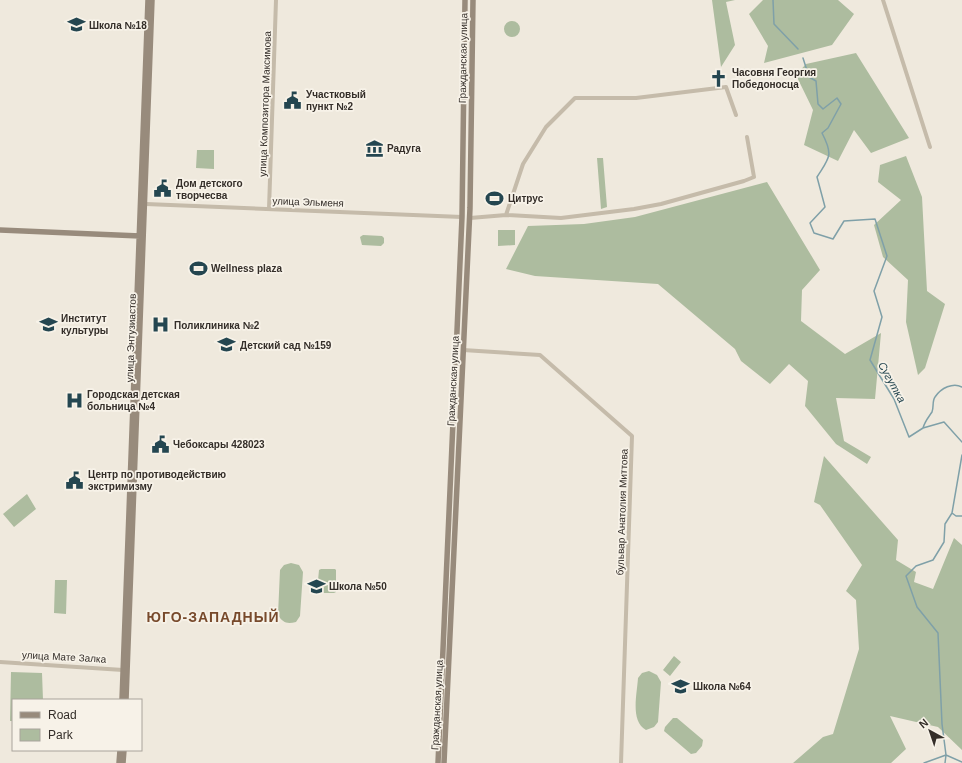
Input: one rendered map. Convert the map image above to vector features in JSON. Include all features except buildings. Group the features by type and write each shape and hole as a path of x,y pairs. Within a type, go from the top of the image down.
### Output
{"main road":[{"name":"улица Энтузиастов","path":"122,699 125,670 136,385 146,204 148,0"},
{"name":"улица Энтузиастов","path":"148,66 152,0"},
{"name":"Гражданская улица","path":"444,763 462,217 466,0"},
{"name":"Гражданская улица","path":"438,763 464,350 470,218 473,0"},
{"name":"улица Энтузиастов","path":"140,298 140,236 148,76"},
{"name":"улица Эльменя","path":"462,217 470,218"},
{"path":"0,230 140,236"},
{"name":"улица Энтузиастов","path":"125,670 126,699"},
{"path":"119,763 120,751"},
{"path":"123,763 124,751"}],"street":[{"name":"улица Композитора Максимова","path":"269,209 276,0"},
{"path":"884,0 930,147"},
{"path":"506,215 523,164 546,127 575,98 636,98 726,87 736,115"},
{"path":"470,218 506,215 561,218 649,207 754,178 747,137"},
{"name":"улица Эльменя","path":"146,204 462,217"},
{"name":"бульвар Анатолия Миттова","path":"464,350 540,355 632,436 621,763"},
{"name":"улица Мате Залка","path":"0,662 125,670"}],"green space":[{"path":"712,0 735,0 726,2 735,45 721,67"},
{"path":"763,0 838,0 854,14 832,45 764,63 768,46 749,14"},
{"path":"512,21 519,26 520,29 515,36 512,37 505,32 504,29 509,22"},
{"path":"856,53 909,138 871,153 854,130 838,161 804,145 813,110 796,75 806,64"},
{"path":"197,150 214,150 214,169 196,168"},
{"path":"906,156 922,197 927,291 945,304 925,368 918,375 906,322 908,280 883,257 874,225 901,200 878,182 880,165"},
{"path":"597,158 603,158 607,207 601,209"},
{"path":"767,182 820,270 802,290 801,321 845,354 881,333 875,399 836,398 844,441 871,457 867,464 836,444 805,406 808,381 789,364 770,384 741,361 735,349 658,284 535,276 506,269 528,226 584,224 635,217"},
{"path":"498,230 515,230 515,245 498,246"},
{"path":"363,235 382,236 384,238 384,243 381,246 362,245 360,237"},
{"path":"824,456 898,540 896,560 916,572 914,582 933,589 954,538 962,545 962,750 938,727 890,716 906,749 891,763 793,763 823,737 833,734 859,649 856,600 846,591 862,565 820,505 814,502"},
{"path":"27,494 36,509 14,527 3,514"},
{"path":"291,563 299,565 303,572 300,616 296,622 290,623 282,620 278,615 280,570 284,565"},
{"path":"319,570 336,570 336,592 319,593 317,591"},
{"path":"55,580 67,580 66,614 54,613"},
{"path":"674,656 681,662 670,676 663,670"},
{"path":"649,671 657,675 661,682 658,722 654,727 646,730 641,726 636,714 636,699 638,678 642,673"},
{"path":"11,672 42,673 43,699 12,699 12,721 10,721"},
{"path":"673,718 677,718 703,740 702,746 696,753 691,754 664,731 665,727"}],"waterway":[{"name":"Сугутка","path":"773,0 774,24 798,49"},
{"name":"Сугутка","path":"803,58 809,77 816,81 818,104 823,109 837,98 841,104 828,128 822,133 829,152 827,161 817,177 825,207 810,223 814,233 833,239 844,221 875,219 887,256 874,291 882,317 870,360 894,399 909,437 923,428 944,422 962,442"},
{"path":"923,428 932,412 935,397 947,387 955,385 962,387"},
{"name":"Сугутка","path":"945,763 946,755 942,724 938,633 917,607 906,576 916,566 933,560 944,542 945,524 952,513 962,455"},
{"path":"952,513 956,516 962,516"},
{"name":"Сугутка","path":"924,763 946,755 962,762"}],"place":[{"name":"Школа №18","path":"76,25"},
{"name":"Часовня Георгия Победоносца","path":"719,78"},
{"name":"Участковый пункт №2","path":"293,100"},
{"name":"Радуга","path":"374,148"},
{"name":"Дом детского творчесва","path":"163,189"},
{"name":"Цитрус","path":"495,198"},
{"name":"Wellness plaza","path":"198,268"},
{"name":"Институт культуры","path":"48,324"},
{"name":"Поликлиника №2","path":"161,325"},
{"name":"Детский сад №159","path":"227,345"},
{"name":"Городская детская больница №4","path":"74,400"},
{"name":"Чебоксары 428023","path":"160,444"},
{"name":"Центр по противодействию экстримизму","path":"75,480"},
{"name":"Школа №50","path":"316,586"},
{"name":"Школа №64","path":"680,686"}],"district":[{"name":"ЮГО-ЗАПАДНЫЙ","path":"213,617"}]}
